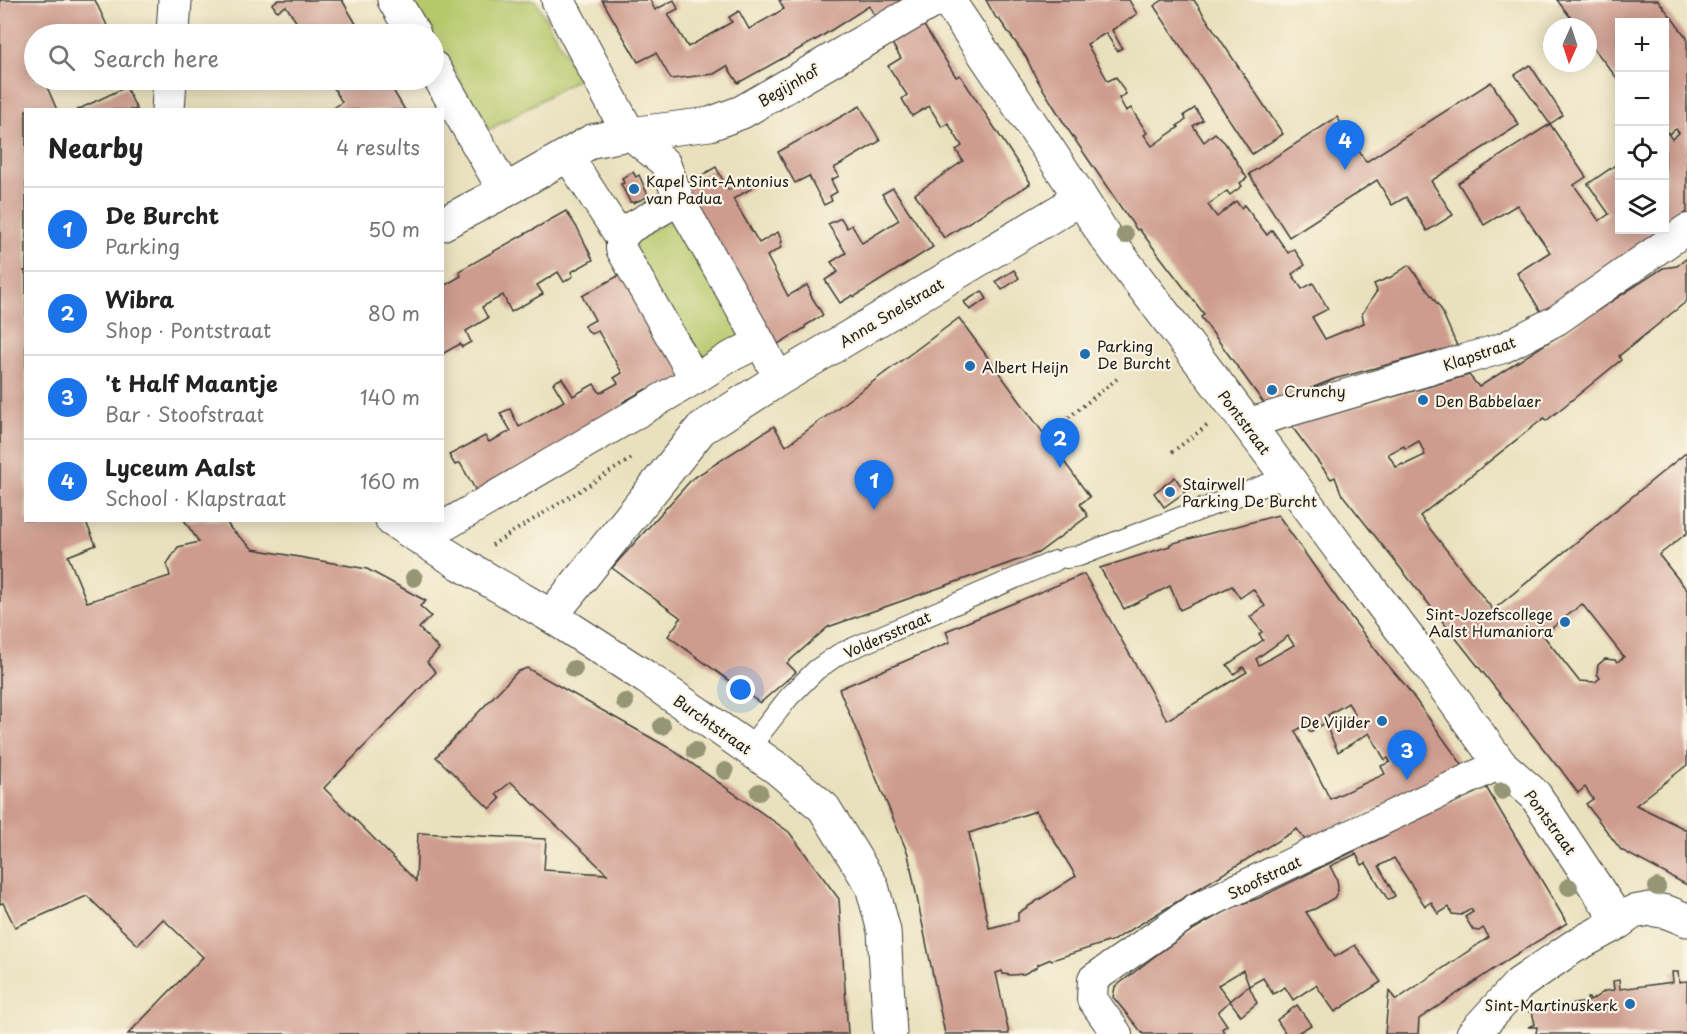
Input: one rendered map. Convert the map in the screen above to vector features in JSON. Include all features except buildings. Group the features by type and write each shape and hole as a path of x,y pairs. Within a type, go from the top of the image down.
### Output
{"street":[{"path":"174,24 175,0"},
{"path":"394,0 408,24"},
{"path":"558,0 629,134 665,163 679,200 760,342 779,380"},
{"name":"Begijnhof","path":"444,223 592,141 710,124 742,112 935,0"},
{"name":"Pontstraat","path":"948,0 1104,235 1500,764 1535,795 1619,922"},
{"path":"444,85 505,191"},
{"path":"168,108 169,90"},
{"path":"567,155 621,238 621,249 695,379"},
{"name":"Anna Snelstraat","path":"551,616 701,429 1065,208 1077,192"},
{"path":"621,238 630,228 679,200"},
{"name":"Klapstraat","path":"1239,415 1503,348 1557,320 1687,229"},
{"path":"422,539 728,358 760,342"},
{"name":"Burchtstraat","path":"395,522 461,564 551,616 647,678 778,769 824,808 872,886 884,931 890,1034"},
{"name":"Stoofstraat","path":"1117,1034 1092,999 1093,980 1195,909 1500,764"},
{"path":"1473,1034 1519,984 1573,946 1634,912 1650,909 1667,912 1687,920"}],"lane":[{"name":"Voldersstraat","path":"749,748 789,697 816,670 839,654 1061,559 1079,556 1286,477"}],"path":[{"path":"1064,420 1118,378"},
{"path":"1172,452 1239,415"},
{"path":"461,564 638,454"}],"green space":[{"path":"412,0 535,0 579,78 489,130 444,54 444,24 426,24"},
{"path":"676,222 743,334 702,362 633,254 637,239 664,223"}],"place":[{"name":"Lyceum Aalst","path":"1345,170"},
{"name":"Kapel Sint-Antonius van Padua","path":"634,189"},
{"name":"Parking De Burcht","path":"1085,354"},
{"name":"Albert Heijn","path":"970,366"},
{"name":"Crunchy","path":"1272,390"},
{"name":"Den Babbelaer","path":"1423,400"},
{"name":"Wibra","path":"1060,468"},
{"name":"Stairwell Parking De Burcht","path":"1170,492"},
{"name":"De Burcht","path":"874,510"},
{"name":"Sint-Jozefscollege Aalst Humaniora","path":"1565,622"},
{"name":"De Vijlder","path":"1382,721"},
{"name":"'t Half Maantje","path":"1407,780"},
{"name":"Sint-Martinuskerk","path":"1630,1004"}]}
